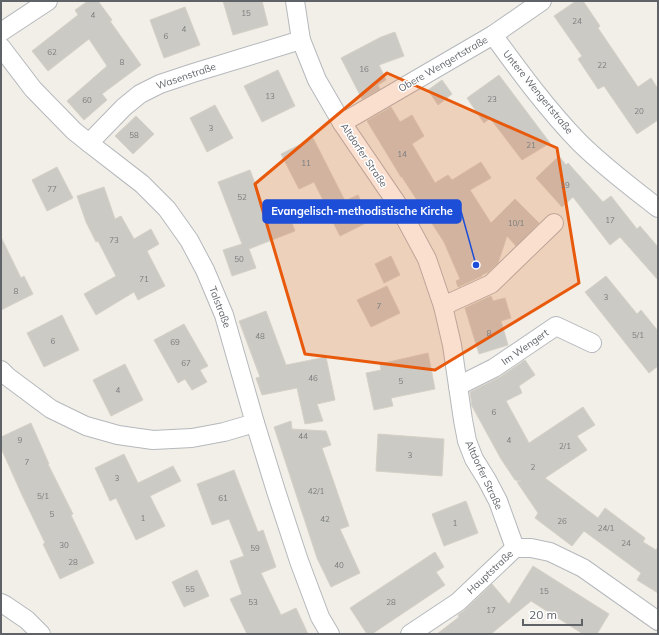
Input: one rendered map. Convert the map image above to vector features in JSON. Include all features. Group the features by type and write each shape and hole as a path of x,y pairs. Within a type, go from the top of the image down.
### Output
{"street":[{"path":"1,32 48,1"},
{"name":"Altdorfer Straße","path":"295,1 301,40 317,80 342,123 398,205 428,259 443,306 452,345 467,441 474,458 498,501 515,548"},
{"name":"Obere Wengertstraße","path":"342,123 492,36 542,1"},
{"name":"Untere Wengertstraße","path":"492,36 549,109 579,142 605,166 658,208"},
{"name":"Wasenstraße","path":"89,143 124,107 140,94 160,84 301,40"},
{"name":"Talstraße","path":"1,47 33,89 74,131 142,184 167,209 189,240 205,270 224,315 255,423 299,561 320,617 330,634"},
{"path":"443,306 491,284 554,223"},
{"name":"Im Wengert","path":"458,386 494,368 556,326 592,343"},
{"path":"1,370 8,377 51,409 86,426 118,435 153,440 192,438 224,432 255,423"},
{"name":"Hauptstraße","path":"410,634 458,602 515,548 531,548 550,552 583,568 658,621"},
{"path":"1,603 27,620 42,634"}],"highlighted area":[{"path":"387,73 557,148 579,283 435,370 305,354 255,184"}],"building":[{"path":"88,1 98,1 141,65 102,94 107,100 84,120 67,101 107,66 89,39 48,71 32,51 78,15 75,10"},
{"path":"223,1 262,1 268,25 233,35"},
{"path":"576,1 583,1 600,26 598,28 638,87 651,78 658,89 658,120 637,134 604,86 598,89 578,59 582,56 554,16"},
{"path":"185,7 200,45 164,58 150,20"},
{"path":"395,32 404,56 379,65 386,80 378,85 380,89 362,99 341,58 381,37"},
{"path":"278,70 295,106 262,122 244,86"},
{"path":"499,75 550,143 522,160 490,118 484,123 467,98"},
{"path":"442,80 452,94 438,105 428,90"},
{"path":"215,105 233,138 207,152 190,118"},
{"path":"391,107 400,122 412,115 424,136 412,144 435,183 448,175 452,180 481,162 491,178 470,190 491,223 515,199 539,223 516,246 507,236 498,263 482,276 458,287 456,281 460,279 444,242 401,177 367,121"},
{"path":"136,116 154,134 133,154 115,136"},
{"path":"313,138 345,201 358,195 370,221 340,236 314,182 299,189 281,154"},
{"path":"559,156 566,165 568,163 603,202 611,196 637,229 640,226 658,247 658,280 620,237 610,245 573,197 562,207 536,178"},
{"path":"57,167 73,198 47,211 32,180"},
{"path":"250,170 264,207 283,200 295,231 249,249 256,268 232,276 223,250 242,244 218,182"},
{"path":"104,187 115,219 121,216 134,239 151,229 159,244 147,251 165,286 138,300 134,292 96,315 84,294 116,276 98,241 96,242 86,222 77,196"},
{"path":"1,237 21,278 24,276 33,294 1,310"},
{"path":"391,256 400,275 384,283 375,264"},
{"path":"606,276 637,314 641,310 658,331 658,366 649,373 585,292"},
{"path":"387,286 400,313 371,327 357,300"},
{"path":"491,296 493,301 505,298 511,318 501,321 508,345 479,354 465,308"},
{"path":"266,311 286,365 326,357 335,400 317,404 323,421 305,424 297,388 262,395 256,378 260,377 239,321"},
{"path":"62,315 79,350 44,367 27,333"},
{"path":"184,324 208,366 200,370 207,382 192,390 185,379 178,383 154,340"},
{"path":"428,353 435,389 391,398 393,406 374,410 366,373 381,370 380,364"},
{"path":"525,360 535,375 519,386 522,393 506,401 529,443 583,407 595,425 577,436 587,450 545,478 598,518 605,508 645,538 643,542 656,550 658,547 658,593 637,580 641,573 584,531 572,546 535,518 538,513 517,482 521,481 515,480 501,459 472,406 470,392 500,377"},
{"path":"125,364 143,400 111,416 93,380"},
{"path":"291,421 292,429 326,431 331,445 322,448 349,526 340,529 360,573 331,587 317,558 274,427"},
{"path":"31,423 48,464 73,514 71,515 94,563 60,579 1,448 1,437"},
{"path":"378,434 444,439 442,476 376,471"},
{"path":"124,454 138,483 173,466 181,481 150,496 165,526 136,540 116,498 110,501 95,468"},
{"path":"234,470 258,532 263,530 276,567 261,573 281,615 296,608 308,634 247,634 230,599 242,594 230,561 244,556 229,519 212,525 197,484"},
{"path":"466,501 478,533 444,546 432,514"},
{"path":"435,552 444,567 436,572 445,585 372,634 367,634 350,608"},
{"path":"533,566 609,614 597,634 583,634 531,601 491,634 437,634 459,617 458,615 492,584 509,604"},
{"path":"197,570 209,596 184,607 172,582"}],"place":[{"name":"Evangelisch-methodistische Kirche","path":"476,265"}]}
